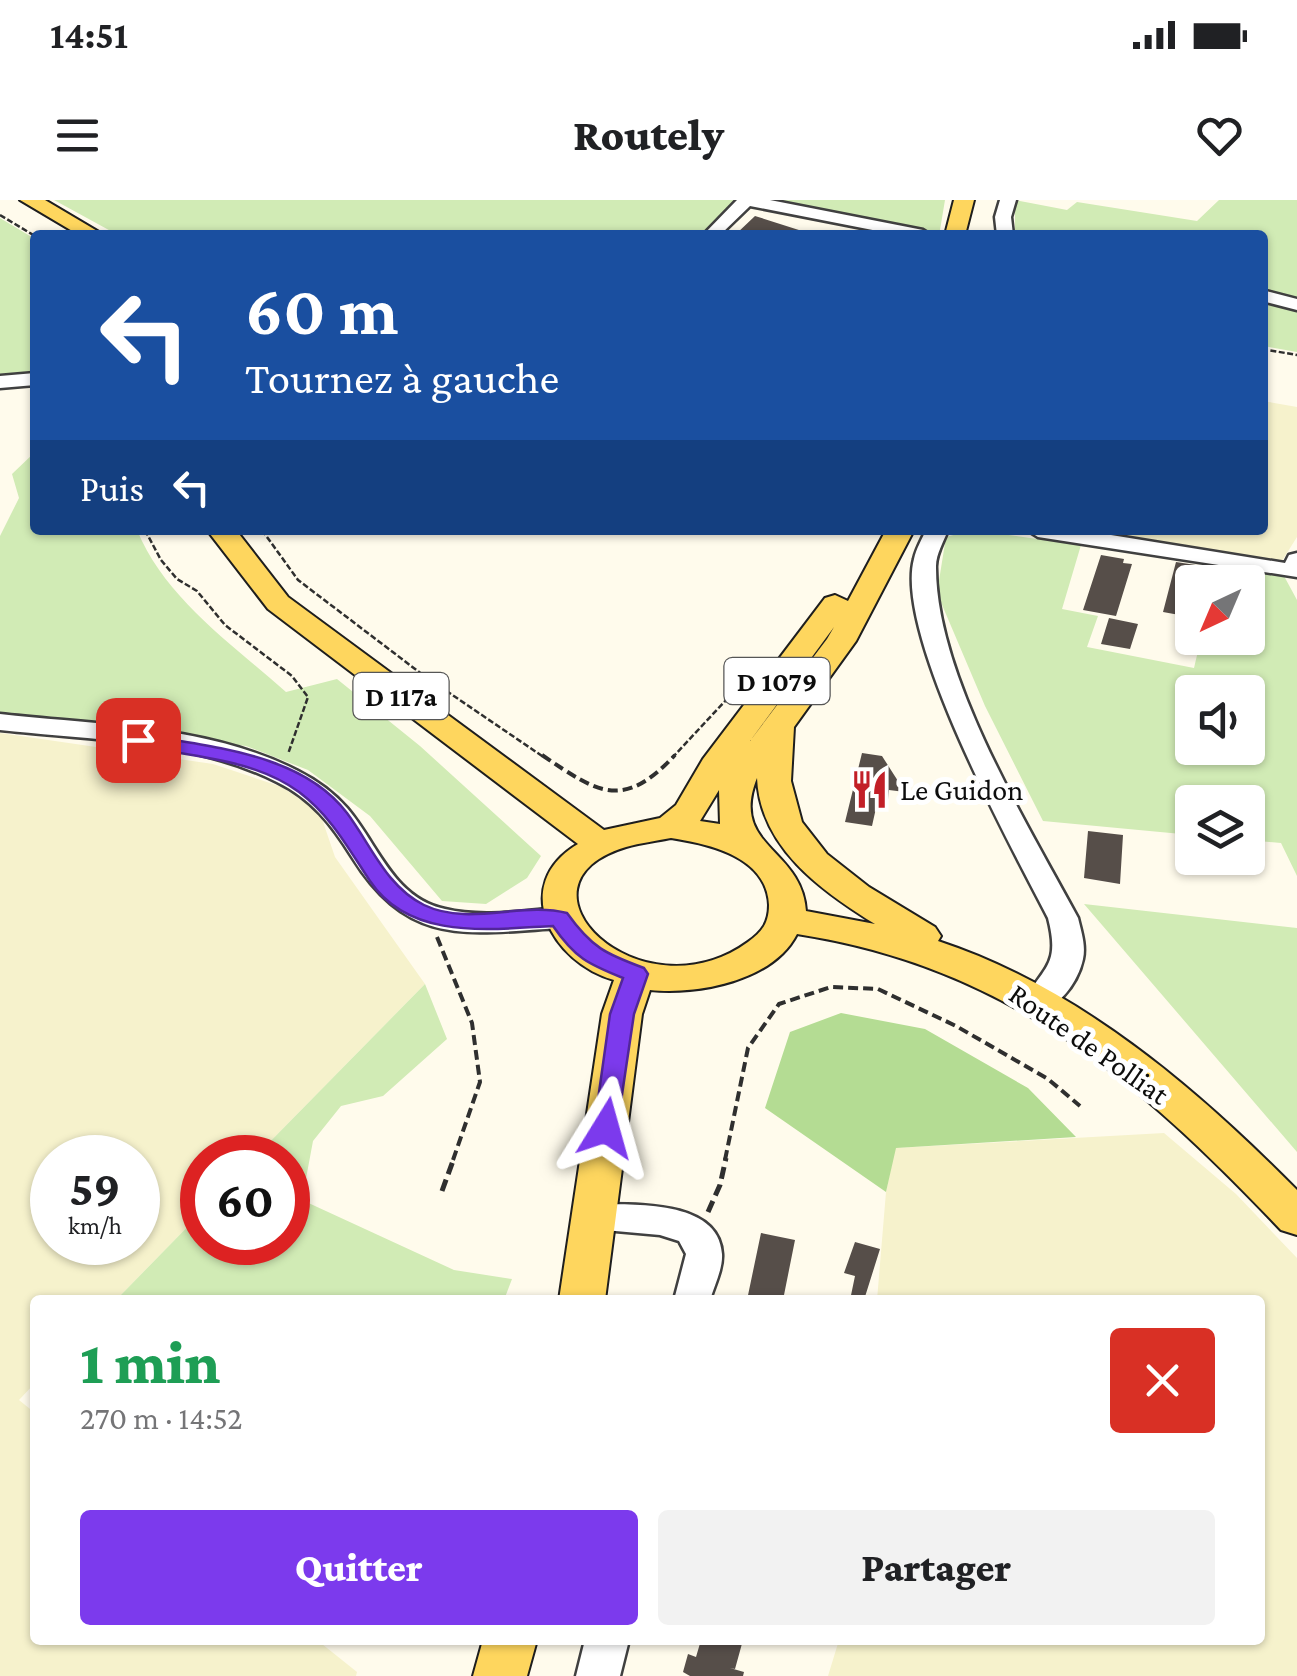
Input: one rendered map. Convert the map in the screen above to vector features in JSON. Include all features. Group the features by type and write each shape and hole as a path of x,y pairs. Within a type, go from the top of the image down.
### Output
{"main road":[{"path":"30,200 85,230"},
{"path":"956,230 964,200"},
{"path":"975,230 980,200"},
{"name":"D 117a","path":"225,535 278,603 599,843"},
{"name":"D 1079","path":"671,827 690,810 715,766 814,636 872,535"},
{"name":"D 1079","path":"743,842 732,814 732,798 739,779 842,641 897,535"},
{"path":"778,727 775,794 781,817 797,843 856,894 970,967"},
{"path":"671,827 720,834 743,842 767,858 782,877 789,898 786,920 775,939 756,956 701,976 668,978 636,974 595,958 579,946 560,918 556,902 566,871 599,843 639,829 671,827"},
{"name":"Route de Polliat","path":"786,920 862,931 970,967 1039,1002 1142,1074 1255,1174 1297,1218"},
{"path":"583,1295 622,1014 636,974"},
{"path":"500,1676 509,1645"}],"street":[{"path":"1004,230 1008,200"},
{"path":"715,230 743,201 897,230"},
{"path":"1268,297 1297,304"},
{"path":"0,382 30,379"},
{"path":"935,535 923,559 922,577 940,655 967,730 1062,918 1071,946 1068,969 1039,1002"},
{"path":"1074,535 1295,566"},
{"path":"0,722 211,750 282,773 324,800 381,881 399,900 422,913 472,922 560,918"},
{"path":"594,1218 680,1224 699,1235 704,1250 693,1295"},
{"path":"598,1676 606,1645"}],"path":[{"path":"0,214 30,233"},
{"path":"1268,350 1297,355"},
{"path":"148,535 161,560 178,579 197,591 225,625 292,676 308,697 282,773"},
{"path":"264,535 298,580 423,675 576,778 606,791 631,790 652,780 740,685"},
{"path":"442,1191 480,1082 472,1022 442,958 438,937 446,919"},
{"path":"699,1235 720,1185 748,1048 779,1004 831,987 878,989 956,1026 1048,1078 1080,1106"}],"shaded area":[{"path":"1268,402 1297,407 1297,537 1280,564 1087,535 1268,535"},
{"path":"0,733 213,764 282,787 320,813 335,857 425,984 277,1135 180,1135 180,1235 160,1255 160,1135 30,1135 30,1265 150,1265 121,1295 30,1295 30,1388 19,1400 30,1409 30,1645 323,1645 357,1672 356,1676 0,1676"},
{"path":"1164,1133 1236,1194 1297,1258 1297,1676 828,1676 837,1645 1265,1645 1265,1295 877,1295 886,1192 895,1148"}],"green space":[{"path":"54,200 735,200 731,210 709,230 109,230"},
{"path":"759,200 945,200 940,230 917,230"},
{"path":"1015,200 1067,210 1077,202 1197,221 1219,200 1297,200 1297,299 1268,294 1268,230 1015,230"},
{"path":"0,218 30,236 30,371 0,374"},
{"path":"1268,301 1297,310 1297,352 1268,347"},
{"path":"30,457 30,535 139,535 149,555 182,598 286,692 337,679 420,746 541,856 527,878 486,904 442,901 370,816 308,770 246,746 0,716 0,536 19,498 12,474"},
{"path":"1008,535 1081,545 1062,609 1098,616 1087,647 1194,668 1197,655 1265,655 1265,574 1284,576 1297,600 1297,876 1281,843 1265,842 1265,785 1175,785 1175,833 1043,821 985,706 937,593 946,537"},
{"path":"1084,904 1297,928 1297,1152"},
{"path":"425,984 447,1039 383,1096 341,1106 313,1141 310,1157 310,1135 277,1135"},
{"path":"841,1013 925,1029 1028,1088 1076,1137 896,1148 886,1192 765,1108 790,1032"},
{"path":"310,1204 454,1270 512,1279 506,1295 121,1295 150,1265 160,1265 160,1255 180,1235 180,1265 310,1265"}],"building":[{"path":"755,216 799,230 740,230"},
{"path":"1101,555 1132,564 1116,616 1083,610"},
{"path":"1175,566 1175,614 1163,612"},
{"path":"1109,618 1138,624 1130,649 1101,644"},
{"name":"Le Guidon","path":"862,753 882,756 905,792 889,790 887,809 876,808 872,826 845,822"},
{"path":"1088,831 1123,835 1120,884 1084,878"},
{"path":"761,1233 795,1240 784,1295 748,1295"},
{"path":"855,1242 880,1249 866,1295 851,1295 855,1276 844,1273"},
{"path":"700,1645 742,1645 735,1669 730,1668 744,1672 743,1676 690,1676 683,1672 688,1654 696,1657"}],"place":[{"name":"Le Guidon","path":"870,790"}],"route":[{"path":"138,740 211,750 282,773 303,785 337,814 381,881 399,900 422,913 472,922 560,918 567,933 595,958 636,974 622,1014 606,1128"}]}
